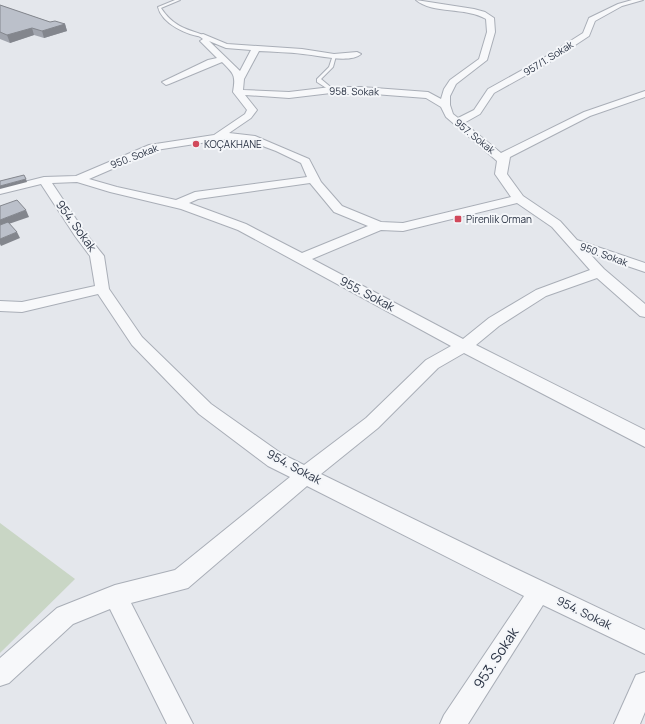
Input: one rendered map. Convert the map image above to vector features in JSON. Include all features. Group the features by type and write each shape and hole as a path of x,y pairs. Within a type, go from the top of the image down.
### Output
{"street":[{"path":"419,0 432,5 484,14 490,18 491,32 483,60 459,75 448,88 444,98 444,105"},
{"name":"957/1. Sokak","path":"458,122 477,112 491,91 545,61 586,34 592,20 620,5 640,0"},
{"path":"203,36 226,46 302,51 334,56 357,54"},
{"path":"203,36 204,40 238,72 240,78"},
{"path":"218,136 248,116 252,110 238,92 240,78 256,49"},
{"path":"166,82 211,62 224,59"},
{"name":"958. Sokak","path":"238,92 289,95 331,90 428,95 444,105"},
{"path":"503,160 506,154 586,114 645,94"},
{"name":"957. Sokak","path":"444,105 449,115 503,160 501,174 508,186 519,199"},
{"name":"950. Sokak","path":"0,191 44,180 78,179 153,147 218,136 251,138 280,149 305,161 329,199 338,208 379,226 403,227 519,199 556,224 571,241 645,268"},
{"name":"955. Sokak","path":"78,179 114,190 178,204 242,227 464,346 645,438"},
{"path":"178,204 195,196 315,179"},
{"name":"954. Sokak","path":"44,180 81,236 97,256 102,289 137,341 205,410 275,460 540,592 645,642"},
{"path":"300,259 379,226"},
{"path":"571,241 599,272 645,312"},
{"path":"0,674 65,616 115,596 180,580 306,475 372,423 432,364 464,346 494,322 541,293 599,272"},
{"path":"0,306 22,307 102,289"},
{"name":"953. Sokak","path":"453,724 540,592"},
{"path":"115,596 180,724"},
{"path":"627,724 645,684"}],"lane":[{"path":"178,0 159,8 163,15 172,25 203,36"},
{"path":"331,90 318,81 319,78 331,67 334,56"}],"green space":[{"path":"0,523 75,579 0,653"}],"building":[{"path":"0,5 50,22 55,21 65,24 42,31 32,28 7,35 0,32"},
{"path":"24,175 26,179 0,186 0,181"},
{"path":"17,200 26,210 0,220 0,206"},
{"path":"8,222 17,232 0,239 0,225"}],"place":[{"name":"KOÇAKHANE","path":"196,144"},
{"name":"Pirenlik Orman","path":"458,219"}]}
